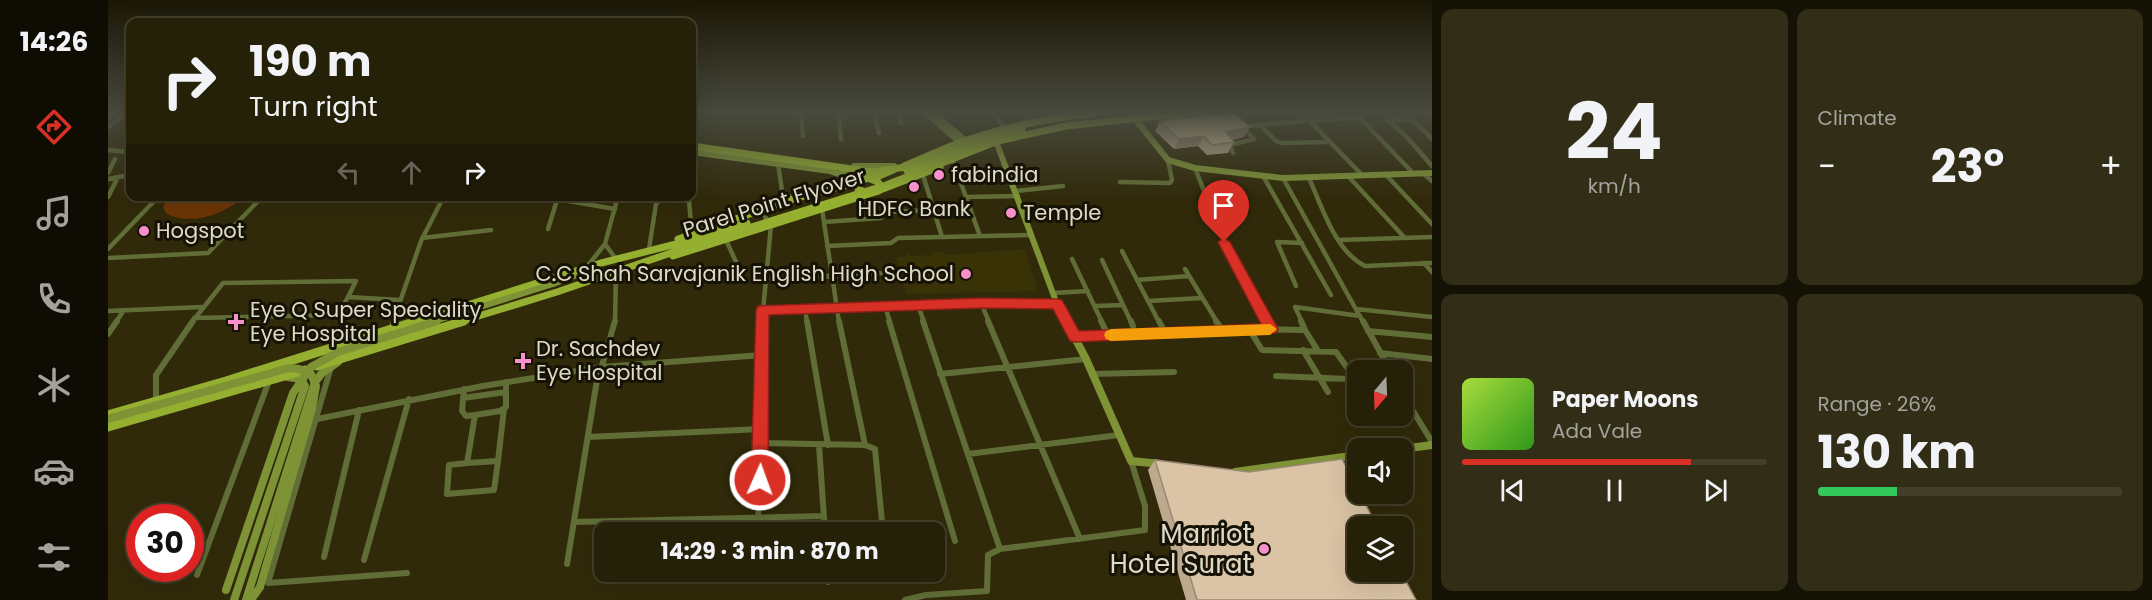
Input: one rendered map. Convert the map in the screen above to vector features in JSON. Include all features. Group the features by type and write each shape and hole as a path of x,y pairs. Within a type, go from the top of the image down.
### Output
{"main road":[{"path":"108,417 156,400 390,330 604,262 690,240 793,199 858,182 908,165 962,141 975,152"},
{"name":"Parel Point Flyover","path":"357,354 557,292 641,262 690,240 882,181 981,141"},
{"name":"Parel Point Flyover","path":"625,257 886,186 998,141"},
{"path":"641,262 685,253 869,194 925,174 975,152 1010,141"},
{"path":"1154,141 1168,160 1195,168 1263,176 1309,178 1432,173"},
{"path":"997,144 1057,304 1086,359 1131,461 1175,466"},
{"path":"696,145 873,172 929,162"},
{"path":"696,145 856,167 908,165 925,174"},
{"path":"696,153 834,172 866,174 880,184 880,190"},
{"path":"834,172 858,182"},
{"path":"858,182 858,189 869,194"},
{"path":"227,595 293,393 311,367 344,349 553,284 600,266 604,262"},
{"path":"108,427 331,364 357,354"},
{"path":"246,600 315,382 331,364"},
{"path":"108,417 289,368 305,369 313,375 317,385 312,409 260,587 251,600"},
{"path":"234,600 303,394 304,386 301,379 285,376"},
{"path":"196,402 198,389"},
{"path":"1413,447 1432,444"},
{"path":"1220,471 1231,472 1347,456"}],"street":[{"path":"1233,153 1230,145 1246,141"},
{"path":"1277,141 1326,142"},
{"path":"1330,141 1364,177"},
{"path":"1382,141 1414,174"},
{"path":"1410,141 1432,166"},
{"path":"108,150 126,152"},
{"path":"108,173 115,159"},
{"path":"1120,182 1170,183 1172,180 1168,160"},
{"path":"953,161 980,236"},
{"path":"778,163 778,176 782,180 782,191 793,199"},
{"path":"1195,168 1224,242 1270,329"},
{"path":"925,174 942,237"},
{"path":"1424,174 1432,181"},
{"path":"108,179 126,176"},
{"path":"1263,176 1331,295"},
{"path":"1387,176 1432,224"},
{"path":"108,197 118,177"},
{"path":"1349,177 1404,237"},
{"path":"1283,178 1384,360"},
{"path":"1309,178 1339,240 1360,266 1432,263"},
{"path":"966,197 1063,186"},
{"path":"108,249 154,201"},
{"path":"108,258 208,253 258,201"},
{"path":"392,343 390,330 400,300 422,238 441,201"},
{"path":"548,229 560,201"},
{"path":"571,201 615,210"},
{"path":"586,268 604,244 617,201"},
{"path":"649,249 658,201"},
{"path":"689,201 690,240"},
{"path":"822,209 836,307 865,445"},
{"path":"887,212 934,210"},
{"path":"758,522 762,310 771,225 761,211"},
{"path":"824,222 880,218"},
{"path":"422,238 491,230"},
{"path":"827,246 891,243 898,238 1030,235"},
{"path":"1339,240 1432,237"},
{"path":"726,240 742,275"},
{"path":"1296,286 1277,242 1302,243"},
{"path":"604,244 616,259"},
{"path":"1122,251 1165,333"},
{"path":"1072,259 1108,335"},
{"path":"1102,260 1134,326"},
{"path":"1424,263 1432,272"},
{"path":"1185,269 1222,330"},
{"path":"567,564 596,386 615,327 616,270"},
{"path":"765,279 887,273"},
{"path":"1137,280 1189,276"},
{"path":"156,400 156,375 194,318 202,307 223,283 356,281 338,315 194,318"},
{"path":"1053,293 1088,291"},
{"path":"348,297 400,300"},
{"path":"1148,301 1202,298"},
{"path":"762,310 981,303 1057,304"},
{"path":"981,303 1080,539"},
{"path":"918,305 1000,549"},
{"path":"1095,306 1123,305"},
{"path":"885,306 955,541"},
{"path":"108,311 202,307"},
{"path":"1318,351 1295,307 1360,316"},
{"path":"805,309 828,445"},
{"path":"1356,309 1432,317"},
{"path":"108,334 124,310"},
{"path":"1249,329 1262,350 1336,352 1353,376 1349,379 1276,376"},
{"path":"1075,337 1249,329 1305,330"},
{"path":"1368,331 1432,337"},
{"path":"1303,350 1328,392"},
{"path":"1380,353 1432,359"},
{"path":"317,418 506,381 602,367 762,355"},
{"path":"940,374 1086,359"},
{"path":"331,364 268,583 407,573"},
{"path":"1093,374 1174,372"},
{"path":"204,556 269,381"},
{"path":"498,461 449,465 445,491 447,494 494,490 498,461 504,409 507,403 506,381"},
{"path":"464,389 463,414 475,415 504,409"},
{"path":"463,398 506,392"},
{"path":"364,560 408,399"},
{"path":"324,557 359,410"},
{"path":"1413,412 1432,444"},
{"path":"467,463 475,415"},
{"path":"588,437 761,429"},
{"path":"968,454 1119,435"},
{"path":"761,443 865,445 875,449 882,522"},
{"path":"819,445 824,522"},
{"path":"905,600 926,595 987,591 988,555 1000,549 1145,530 1145,506 1131,461"},
{"path":"574,522 824,516"}],"shaded area":[{"path":"165,201 239,201 217,213 187,219 167,214 163,208"},
{"name":"C.C Shah Sarvajanik English High School","path":"1024,249 1038,291 906,294 896,257 906,257 906,253 911,256 943,252 945,255"}],"building":[{"path":"1208,141 1234,142 1212,145"},
{"name":"Marriot Hotel Surat","path":"1342,459 1347,468 1347,504 1365,504 1372,516 1347,516 1347,582 1406,582 1416,600 1197,600 1155,460 1249,472"}],"slow traffic":[{"path":"1111,335 1270,329"}],"place":[{"name":"fabindia","path":"939,175"},
{"name":"HDFC Bank","path":"914,187"},
{"name":"Temple","path":"1011,213"},
{"name":"Hogspot","path":"144,231"},
{"name":"C.C Shah Sarvajanik English High School","path":"966,274"},
{"name":"Eye Q Super Speciality Eye Hospital","path":"236,322"},
{"name":"Dr. Sachdev Eye Hospital","path":"523,361"},
{"name":"Marriot Hotel Surat","path":"1264,549"}],"route":[{"path":"760,480 762,310 981,303 1057,304 1075,337 1270,329 1224,242"}]}
